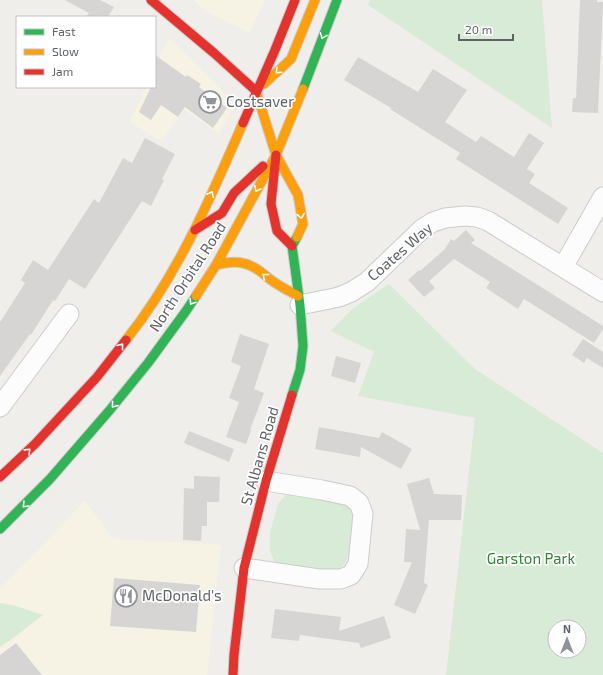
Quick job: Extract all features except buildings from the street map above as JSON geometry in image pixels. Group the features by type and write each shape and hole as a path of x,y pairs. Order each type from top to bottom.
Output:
{"main road":[{"path":"151,0 214,53 256,91 276,155 298,195 303,224 292,246 277,231 271,204 276,155"},
{"name":"North Orbital Road","path":"0,478 35,444 97,377 131,334 174,269 195,230 219,178 275,50 295,0"},
{"path":"256,91 291,59 315,0"},
{"name":"North Orbital Road","path":"0,529 50,479 114,405 148,363 186,311 216,265 276,155 337,0"},
{"path":"195,230 222,213 234,193 276,155"},
{"name":"St Albans Road","path":"233,675 244,568 266,481 300,370 302,346 299,300 292,246"},
{"path":"216,265 236,261 246,263 257,269 299,300"}],"street":[{"path":"563,267 603,197"},
{"name":"Coates Way","path":"299,300 340,297 351,292 367,282 422,229 434,222 451,217 465,216 477,217 488,221 603,292"},
{"path":"0,407 69,314"},
{"path":"244,568 319,579 341,579 351,575 358,564 363,514 359,503 350,496 266,481"}],"shaded area":[{"path":"193,0 265,0 249,33 206,11"},
{"path":"169,38 228,96 234,106 219,134 185,110 161,141 130,122 146,88 156,88 156,66"},
{"path":"85,501 113,539 221,545 207,675 0,675 0,589"}],"green space":[{"path":"370,0 542,0 552,128 368,5"},
{"name":"Garston Park","path":"389,284 475,369 603,453 603,675 446,675 475,418 358,396 374,352 331,331 352,309"},
{"path":"298,491 347,504 356,517 349,556 340,571 277,568 270,551 270,533 278,504 285,496"},
{"path":"0,603 13,605 43,615 0,647"}],"traffic: fast":[{"path":"303,89 337,0"},
{"path":"292,395 300,370 303,346 300,305 292,246 297,237"},
{"path":"0,529 50,479 109,411 148,363 196,296"}],"traffic: slow":[{"path":"264,84 291,59 315,0"},
{"path":"196,296 216,265 276,155 303,89"},
{"path":"256,91 276,155 298,195 303,224 297,237"},
{"path":"126,340 162,289 192,236 243,123"},
{"path":"216,265 228,262 240,262 256,268 271,280 298,296"}],"traffic: jam":[{"path":"151,0 214,53 256,91"},
{"path":"243,123 295,0"},
{"path":"276,155 271,204 277,231 292,246"},
{"path":"195,230 222,213 234,193 263,166"},
{"path":"0,477 35,444 97,377 126,340"},
{"path":"233,675 244,568 266,481 292,395"}],"place":[{"name":"Costsaver","path":"210,102"},
{"name":"McDonald's","path":"126,596"}]}
